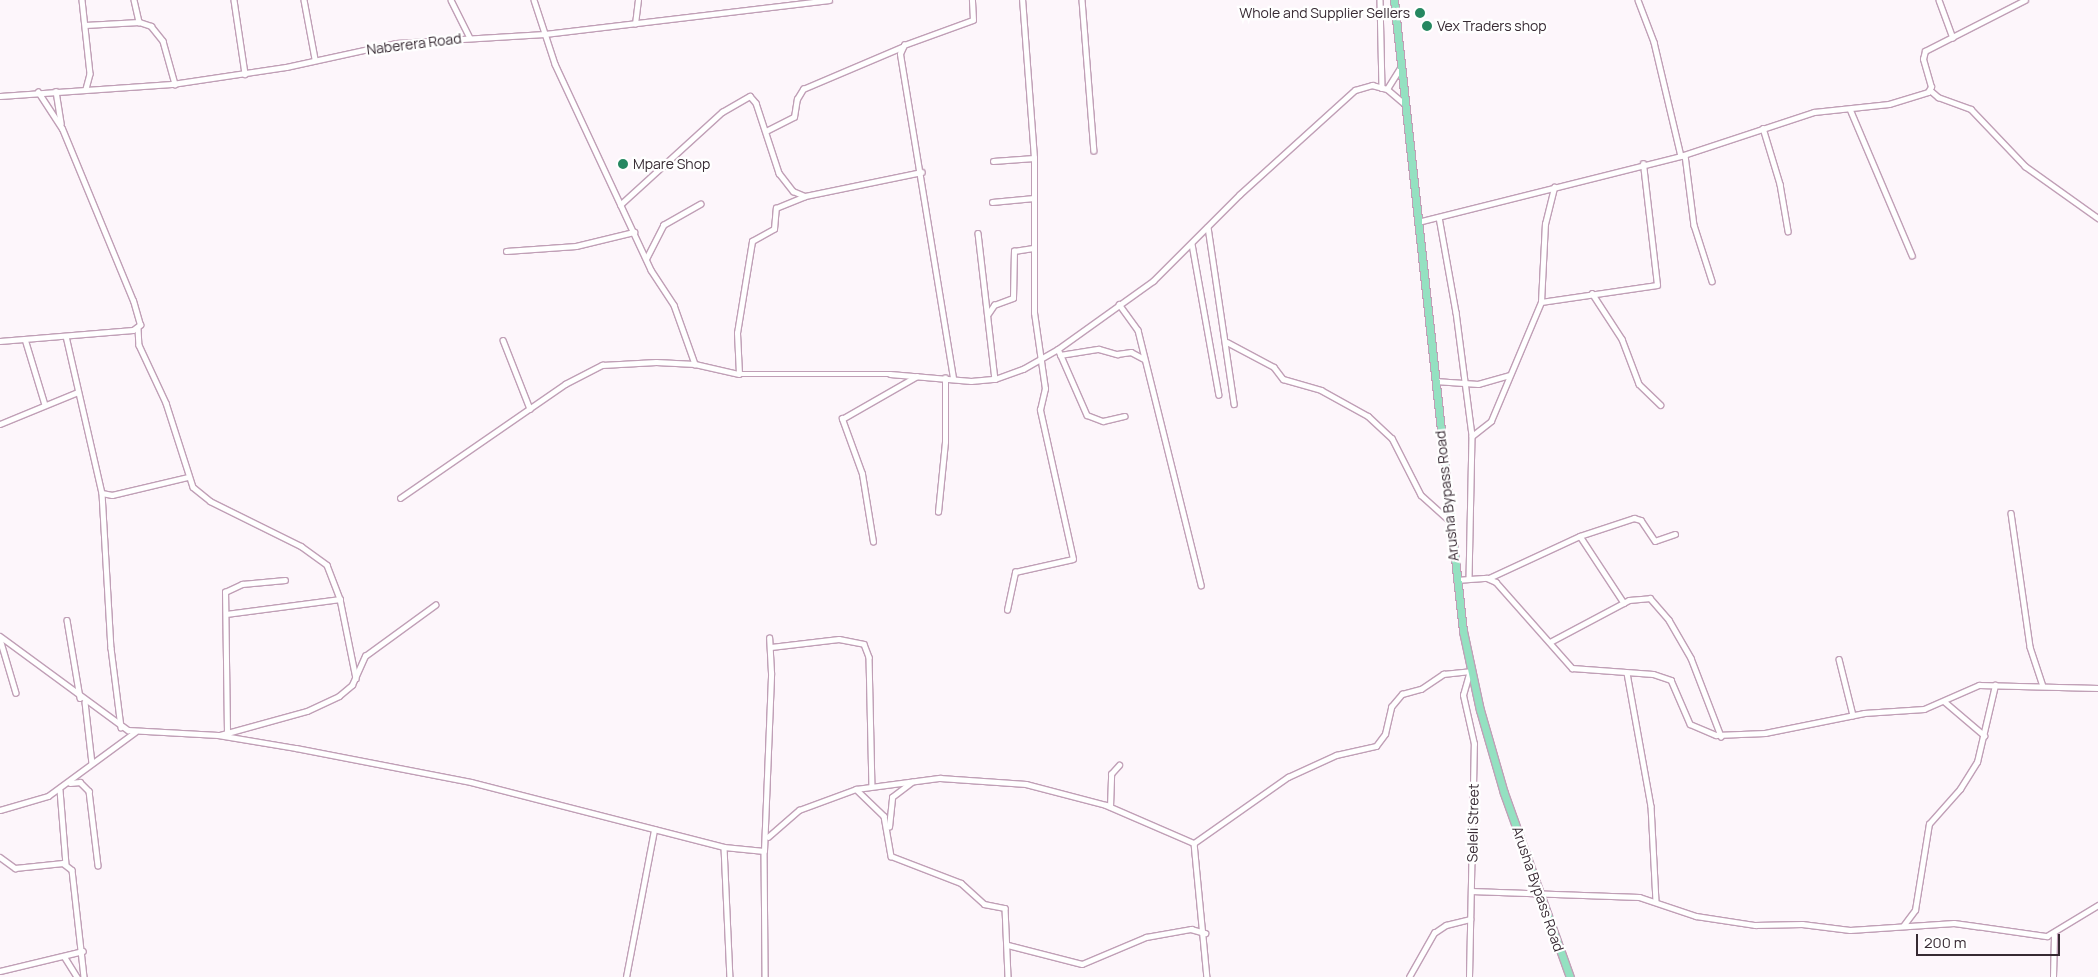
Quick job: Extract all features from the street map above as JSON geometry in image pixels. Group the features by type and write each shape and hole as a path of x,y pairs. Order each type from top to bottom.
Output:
{"main road":[{"name":"Arusha Bypass Road","path":"1394,0 1455,580 1470,671 1498,775 1570,977"}],"street":[{"path":"82,0 90,74 86,89"},
{"path":"134,0 139,22"},
{"path":"234,0 245,74"},
{"path":"304,0 315,59"},
{"path":"451,0 470,38"},
{"path":"534,0 545,34 620,205 646,259 674,305 695,364"},
{"path":"635,24 638,0"},
{"name":"Naberera Road","path":"0,96 175,84 245,74 396,43 545,34 635,24 781,3 829,0"},
{"path":"766,131 794,117 797,98 803,89 903,46 972,20 972,0"},
{"path":"1007,610 1015,572 1073,559 1040,410 1045,389 1034,322 1034,158 1022,0"},
{"path":"1082,0 1094,151"},
{"path":"1380,0 1385,89"},
{"path":"1638,0 1654,42 1683,155 1694,224 1712,281"},
{"path":"1939,0 1953,38"},
{"path":"2025,0 1924,52 1930,90 1941,99 1971,109 2025,166 2098,218"},
{"path":"85,25 139,22 151,26 159,34 175,84"},
{"path":"903,46 900,54 922,172 953,378"},
{"path":"1385,89 1402,67"},
{"path":"400,498 565,384 602,365 695,364 739,374 918,376 994,379 1040,360 1058,349 1153,281 1351,93 1367,86 1385,89 1405,104"},
{"path":"1418,222 1683,155 1818,111 1894,103 1930,90"},
{"path":"56,91 62,129"},
{"path":"38,92 62,129 134,300 139,345 166,403 188,478 210,501 323,560 340,599 356,678"},
{"path":"620,205 716,117 743,97 754,99 779,173 794,191 805,196"},
{"path":"1850,109 1912,255"},
{"path":"1763,128 1779,179 1788,231"},
{"path":"993,161 1034,158"},
{"path":"1541,302 1658,284 1643,164"},
{"path":"739,374 737,333 752,241 774,228 776,208 805,196 922,172"},
{"path":"1472,436 1491,421 1541,302 1545,224 1554,187"},
{"path":"992,202 1034,198"},
{"path":"646,259 663,225 700,204"},
{"path":"1439,217 1472,436 1468,578"},
{"path":"1208,227 1234,404"},
{"path":"506,251 576,246 634,232"},
{"path":"978,233 994,379"},
{"path":"1192,244 1219,395"},
{"path":"988,314 994,305 1014,298 1014,251 1034,248"},
{"path":"1592,293 1622,339 1639,384 1661,405"},
{"path":"1119,304 1135,323 1201,585"},
{"path":"0,341 138,328"},
{"path":"66,336 102,492 110,648 121,727"},
{"path":"25,340 45,405"},
{"path":"503,340 530,409"},
{"path":"1226,342 1274,367 1283,379 1321,390 1368,416 1392,438 1415,486 1449,520"},
{"path":"1060,355 1099,348 1116,354 1131,352 1144,358"},
{"path":"1058,349 1090,418 1103,421 1124,416"},
{"path":"1435,381 1478,384 1509,375"},
{"path":"873,542 862,474 842,419 918,376"},
{"path":"938,512 945,442 945,378"},
{"path":"0,424 78,392"},
{"path":"102,492 112,495 188,478"},
{"path":"2011,512 2030,647 2043,686"},
{"path":"1455,580 1489,578 1580,536 1636,518 1655,541 1675,534"},
{"path":"1580,536 1624,603"},
{"path":"1489,578 1510,596 1572,668 1627,673 1671,680 1690,724 1702,732 1721,736 1765,733 1853,715 1915,710 1946,702 1972,687 1994,684 2098,688"},
{"path":"227,732 225,594 230,588 285,580"},
{"path":"1550,642 1624,603 1647,597 1669,620 1699,676 1721,736"},
{"path":"226,614 340,599"},
{"path":"218,735 314,709 339,696 356,678 365,656 435,605"},
{"path":"67,620 80,698"},
{"path":"0,637 85,702 121,727 135,732 218,735 471,782 724,847 764,851"},
{"path":"0,637 16,694"},
{"path":"765,977 764,851 768,836 771,646 769,638"},
{"path":"771,646 839,640 864,644 869,657 872,786"},
{"path":"1839,659 1853,715"},
{"path":"1194,843 1288,777 1336,755 1376,746 1385,734 1391,707 1402,694 1420,689 1443,674 1470,671"},
{"name":"Seleli Street","path":"1468,977 1474,744 1463,695 1470,671"},
{"path":"1627,673 1651,806 1656,901"},
{"path":"1903,926 1915,910 1930,822 1969,775 1986,736 1994,684"},
{"path":"85,702 92,763"},
{"path":"1946,702 1986,736"},
{"path":"0,810 24,806 60,790 92,763 135,732"},
{"path":"1110,807 1111,774 1119,765"},
{"path":"768,836 799,810 856,789 966,778 1026,784 1110,807 1194,843"},
{"path":"69,783 80,782 89,791 98,865"},
{"path":"912,782 891,801 889,852 894,858 961,883 984,904 1005,908 1008,977"},
{"path":"856,789 884,816 889,833"},
{"path":"60,790 66,864 75,877 84,977"},
{"path":"626,977 654,830"},
{"path":"1194,843 1205,933 1207,977"},
{"path":"724,847 730,977"},
{"path":"0,857 15,868 66,864"},
{"path":"1471,891 1639,897 1656,901 1696,916 1755,925 1802,924 1850,930 1954,923 2054,935 2098,905"},
{"path":"1409,977 1439,929 1470,920"},
{"path":"1008,945 1082,964 1146,938 1191,930 1205,933"},
{"path":"2053,977 2054,935"},
{"path":"0,971 83,951"},
{"path":"64,956 77,977"}],"place":[{"name":"Whole and Supplier Sellers","path":"1420,13"},
{"name":"Vex Traders shop","path":"1427,26"},
{"name":"Mpare Shop","path":"623,164"}]}
